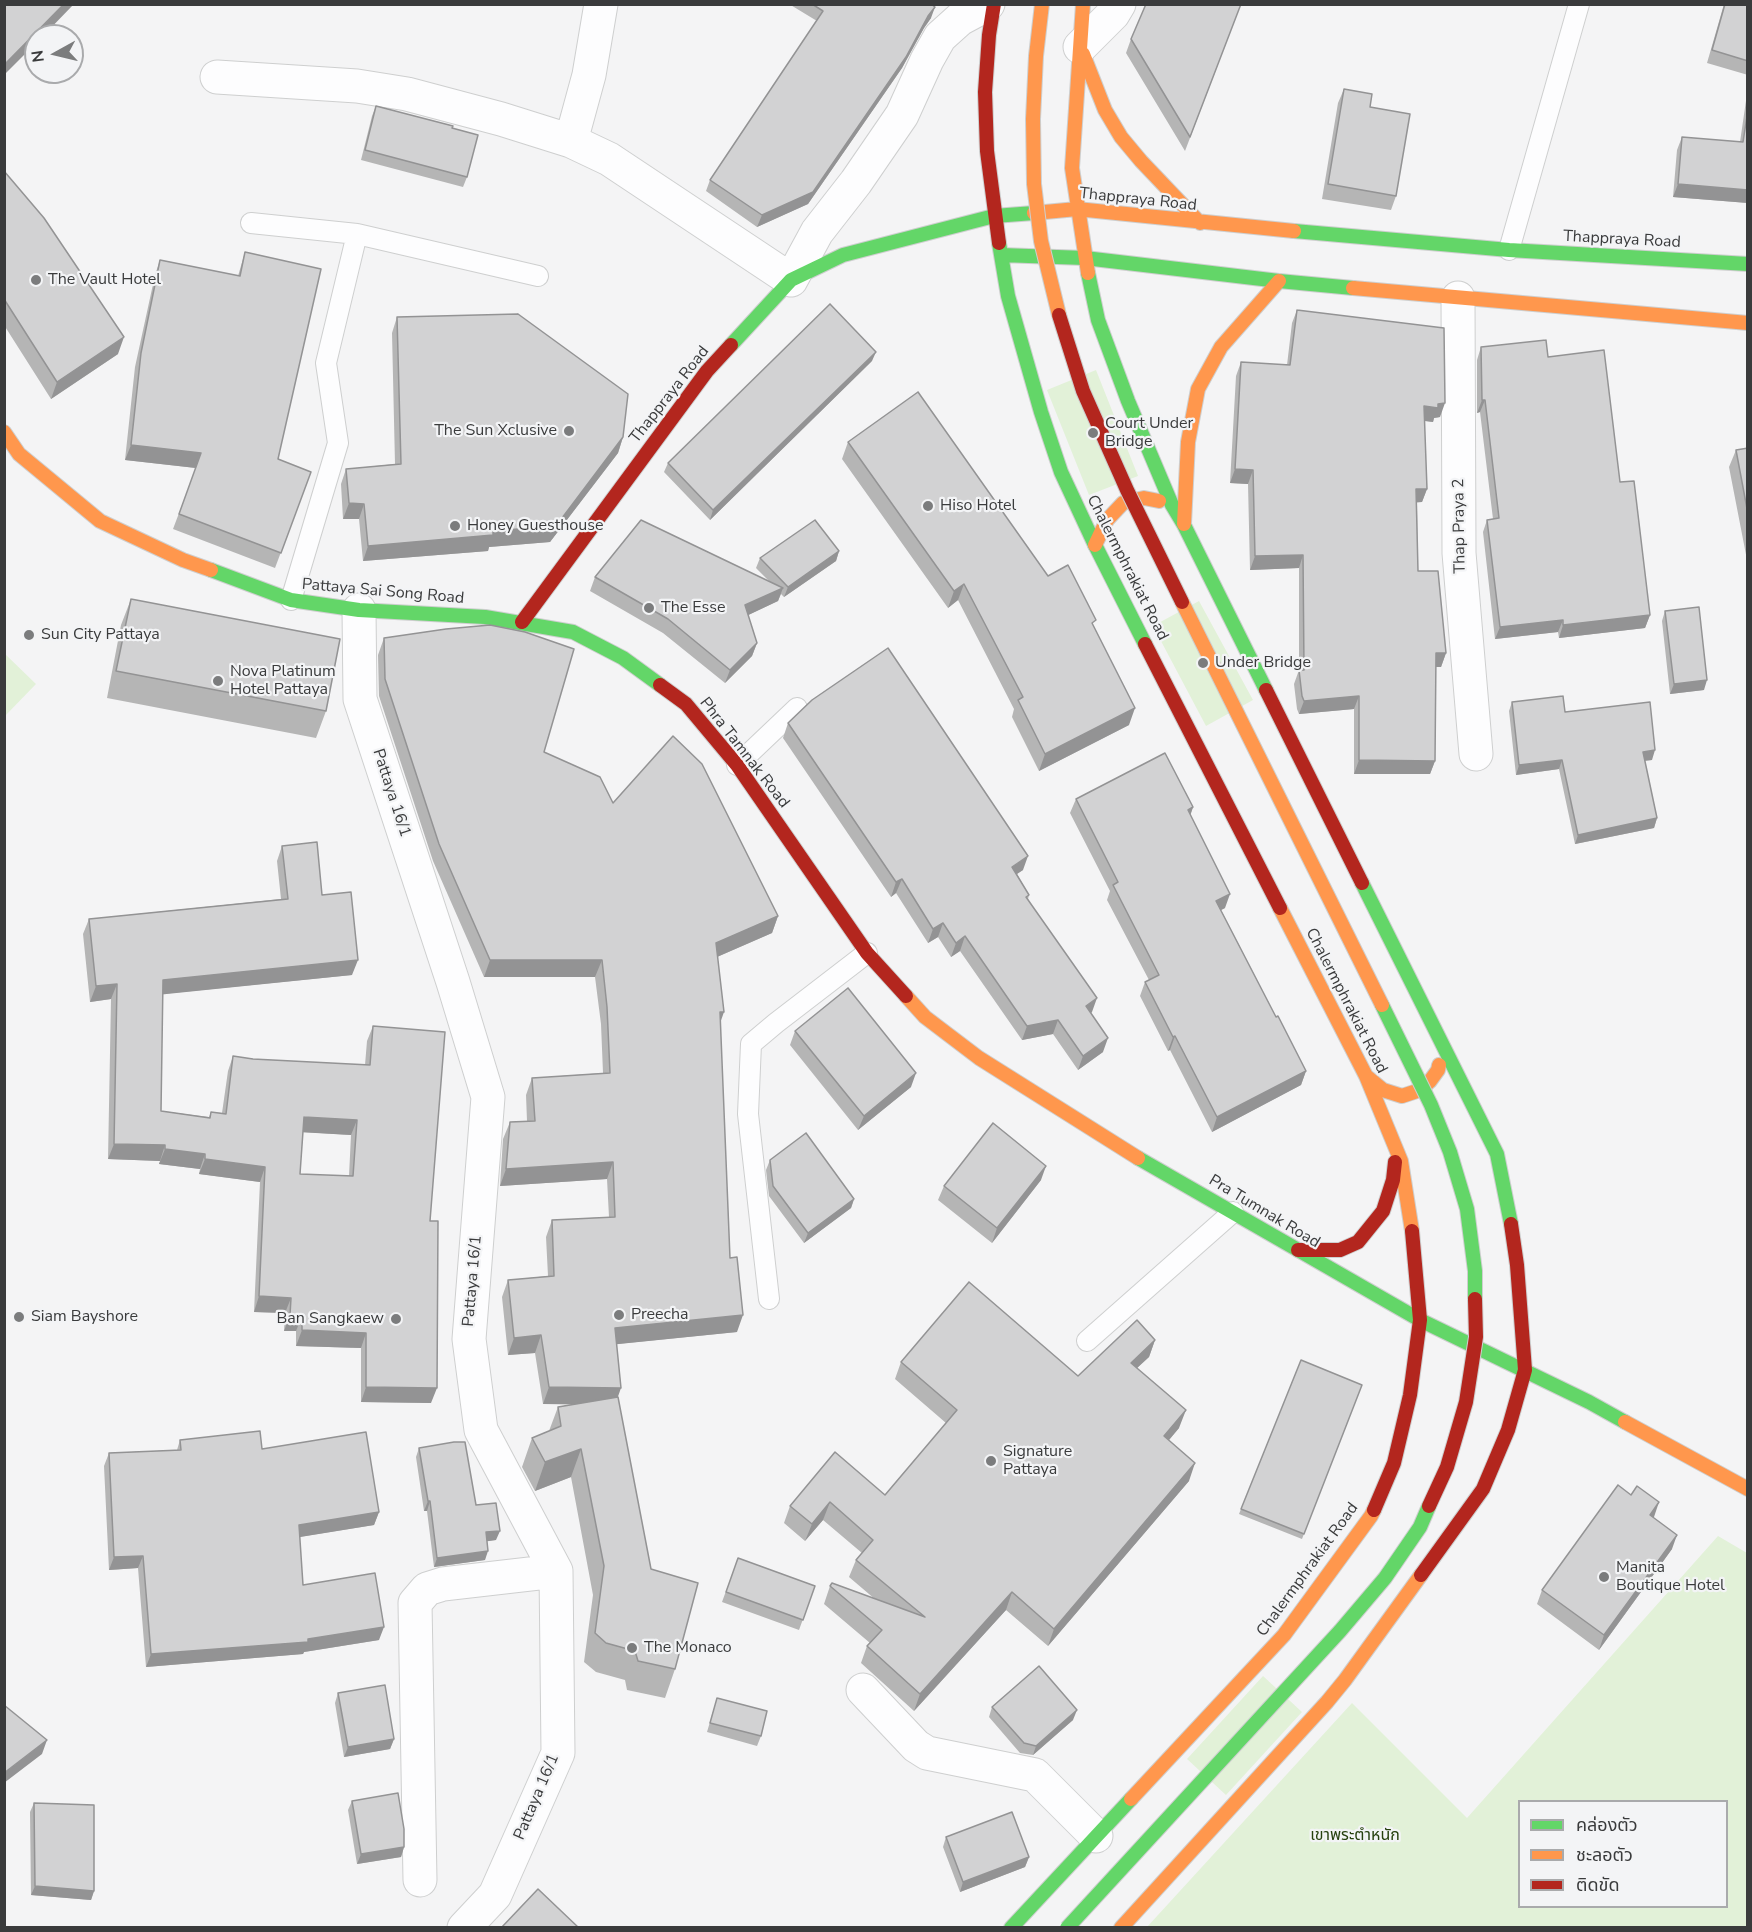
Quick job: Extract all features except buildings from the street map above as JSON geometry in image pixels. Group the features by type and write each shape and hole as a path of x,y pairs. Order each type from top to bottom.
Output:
{"main road":[{"name":"Chalermphrakiat Road","path":"994,4 989,34 985,92 987,151 994,216 1008,296 1041,412 1061,472 1095,545 1366,1076 1401,1161 1415,1247 1420,1320 1410,1395 1394,1463 1371,1516 1284,1635 1011,1928"},
{"path":"1042,4 1033,119 1034,184 1041,241 1053,294 1083,391 1127,490 1431,1105 1450,1152 1467,1209 1475,1271 1476,1315 1476,1336 1466,1402 1447,1467 1420,1527 1385,1578 1340,1631 1067,1928"},
{"path":"1083,4 1072,168 1085,258 1098,320 1128,401 1172,505 1497,1154 1509,1206 1517,1265 1525,1370 1508,1430 1483,1489 1341,1669 1328,1702 1121,1928"},
{"path":"1080,47 1106,110 1121,137 1200,223"},
{"name":"Thappraya Road","path":"522,622 707,371 791,280 843,255 994,216 1077,209 1408,247 1509,250 1748,264"},
{"path":"1001,255 1085,258 1279,281 1406,288 1458,298 1748,323"},
{"path":"1184,525 1188,442 1198,389 1221,347 1279,281"},
{"name":"Pattaya Sai Song Road","path":"4,432 19,454 100,521 183,560 291,600 359,610 485,617 522,622"},
{"path":"1095,545 1107,519 1123,503 1144,498 1172,505"},
{"name":"Phra Tamnak Road","path":"522,622 573,632 593,641 622,658 686,704 737,765 867,953"},
{"name":"Pra Tumnak Road","path":"867,953 925,1017 979,1058 1123,1150 1420,1320 1589,1402 1748,1489"},
{"path":"1366,1076 1383,1090 1402,1096 1420,1090 1438,1070 1444,1046"},
{"path":"1296,1250 1340,1250 1358,1242 1383,1211 1393,1180 1396,1148"},
{"path":"1284,1635 1309,1637 1322,1641 1331,1648 1341,1669"}],"street":[{"path":"571,141 589,75 601,4"},
{"path":"217,77 357,86 407,94 501,118 571,141 609,159 791,280 817,232 856,182 902,115 940,37 960,19 988,4"},
{"path":"1080,47 1113,14 1119,4"},
{"name":"Thap Praya 2","path":"1458,298 1459,553 1476,754"},
{"name":"Pattaya 16/1","path":"359,610 360,699 450,972 488,1097 469,1339 481,1430 556,1570 558,1753 495,1895 464,1928"},
{"path":"420,1880 415,1603 427,1589 443,1584 556,1570"},
{"path":"863,1690 916,1746 927,1753 1035,1775 1096,1836"}],"lane":[{"path":"1509,250 1579,4"},
{"path":"251,223 357,234 538,276"},
{"path":"291,600 338,444 326,363 357,234"},
{"path":"737,765 797,708"},
{"path":"769,1299 748,1114 752,1044 867,953"},
{"path":"1088,1341 1233,1212"}],"green space":[{"name":"Court Under Bridge","path":"1096,370 1138,476 1089,495 1047,390"},
{"name":"Under Bridge","path":"1199,601 1253,700 1206,726 1153,626"},
{"path":"4,653 36,684 5,716 4,716"},
{"name":"เขาพระตำหนัก","path":"1718,1536 1747,1553 1747,1927 1147,1927 1352,1703 1467,1818"},
{"path":"1263,1676 1302,1712 1226,1795 1187,1759"}],"traffic: fast":[{"path":"731,345 791,280 843,255 994,216 1034,213"},
{"path":"1294,231 1509,250 1748,264"},
{"path":"999,243 1008,296 1041,412 1061,472 1145,644"},
{"path":"1001,255 1085,258 1353,288"},
{"path":"1088,273 1098,320 1128,401 1172,505 1266,690"},
{"path":"211,570 291,600 359,610 485,617 573,632 623,658 660,685"},
{"path":"1362,883 1497,1154 1511,1224"},
{"path":"1382,1005 1431,1105 1450,1152 1467,1209 1475,1271 1475,1299"},
{"path":"1138,1158 1420,1320 1589,1402 1625,1422"},
{"path":"1067,1928 1340,1631 1385,1578 1420,1527 1429,1506"},
{"path":"1011,1928 1131,1799"}],"traffic: slow":[{"path":"1042,4 1036,56 1033,119 1034,184 1041,241 1059,315"},
{"path":"1083,4 1072,168 1088,273"},
{"path":"1083,54 1105,110 1121,137 1200,223"},
{"path":"1034,213 1077,209 1294,231"},
{"path":"1184,524 1188,442 1198,389 1221,347 1279,281"},
{"path":"1353,288 1748,323"},
{"path":"4,432 19,454 100,521 183,560 211,570"},
{"path":"1095,545 1107,520 1123,503 1144,498 1159,501"},
{"path":"1182,602 1382,1005"},
{"path":"1280,908 1366,1076 1401,1161 1412,1231"},
{"path":"906,996 925,1017 979,1058 1138,1158"},
{"path":"1366,1076 1383,1090 1402,1096 1420,1090 1430,1081 1439,1065"},
{"path":"1625,1422 1748,1489"},
{"path":"1131,1799 1284,1635 1374,1510"},
{"path":"1121,1928 1327,1702 1421,1575"}],"traffic: jam":[{"path":"994,4 989,35 985,92 987,151 999,243"},
{"path":"1059,315 1083,391 1127,490 1182,602"},
{"path":"522,622 707,371 731,345"},
{"path":"1145,644 1280,908"},
{"path":"660,685 686,704 737,765 867,953 906,996"},
{"path":"1266,690 1362,883"},
{"path":"1298,1250 1340,1250 1358,1242 1383,1211 1393,1180 1395,1162"},
{"path":"1421,1575 1483,1489 1508,1430 1525,1370 1517,1265 1511,1224"},
{"path":"1374,1510 1394,1463 1410,1395 1420,1320 1412,1231"},
{"path":"1429,1506 1447,1467 1466,1402 1476,1337 1475,1299"}],"place":[{"name":"The Vault Hotel","path":"36,280"},
{"name":"The Sun Xclusive","path":"569,431"},
{"name":"Court Under Bridge","path":"1093,433"},
{"name":"Hiso Hotel","path":"928,506"},
{"name":"Honey Guesthouse","path":"455,526"},
{"name":"The Esse","path":"649,608"},
{"name":"Sun City Pattaya","path":"29,635"},
{"name":"Under Bridge","path":"1203,663"},
{"name":"Nova Platinum Hotel Pattaya","path":"218,681"},
{"name":"Preecha","path":"619,1315"},
{"name":"Siam Bayshore","path":"19,1317"},
{"name":"Ban Sangkaew","path":"396,1319"},
{"name":"Signature Pattaya","path":"991,1461"},
{"name":"Manita Boutique Hotel","path":"1604,1577"},
{"name":"The Monaco","path":"632,1648"}]}
